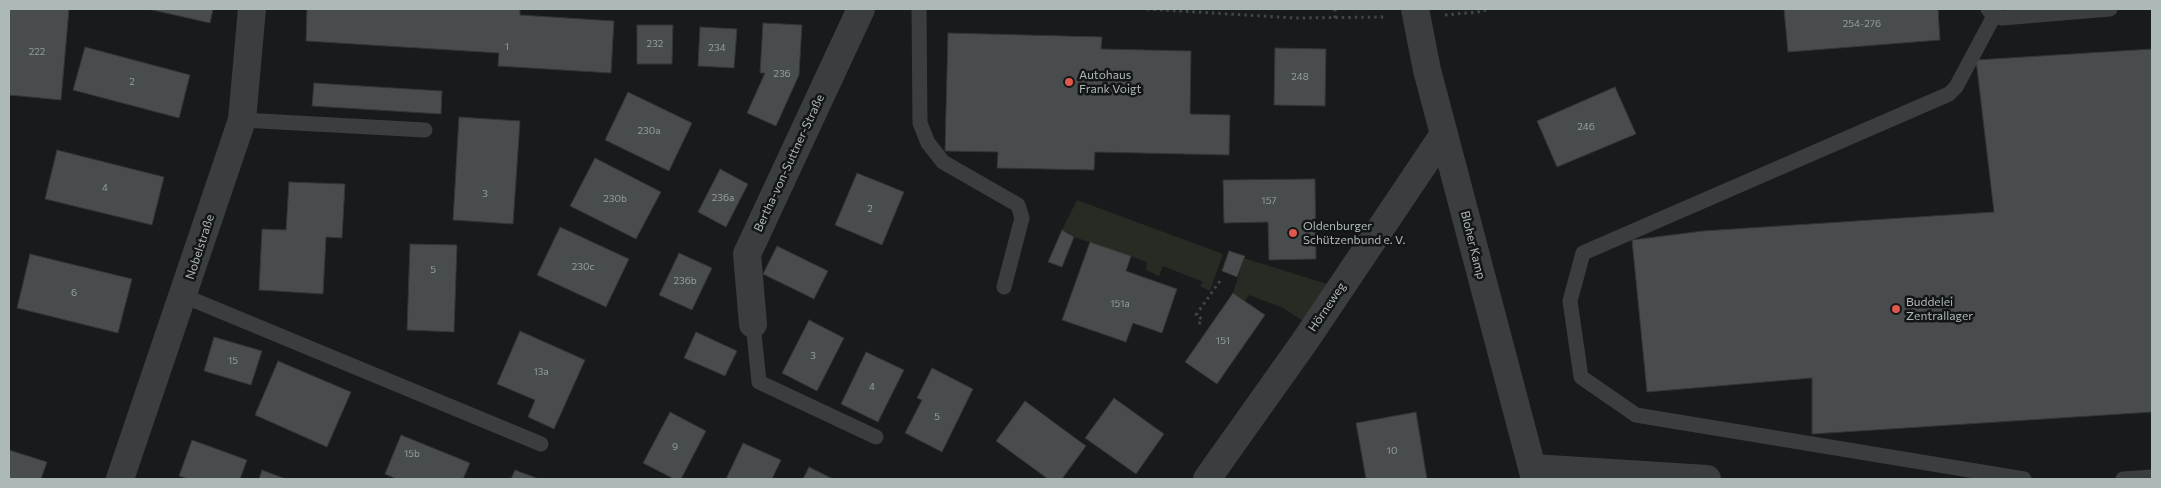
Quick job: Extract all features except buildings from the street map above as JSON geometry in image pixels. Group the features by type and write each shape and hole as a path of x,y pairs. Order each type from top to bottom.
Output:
{"street":[{"name":"Nobelstraße","path":"120,479 184,296 242,120 252,9"},
{"name":"Bertha-von-Suttner-Straße","path":"753,324 747,254 861,9"},
{"name":"Bloher Kamp","path":"1416,13 1427,70 1534,473"},
{"name":"Hörneweg","path":"1208,479 1305,341 1444,134"},
{"path":"1534,473 1708,479"}],"lane":[{"path":"919,9 920,123 928,144 943,162 1018,205 1022,218 1004,287"},
{"path":"2024,479 1636,415 1581,377 1570,301 1583,253 1949,94 1956,87 1991,12 2002,18 2110,9"},
{"path":"242,120 425,130"},
{"path":"184,296 541,444"},
{"path":"753,324 759,382 876,438"},
{"path":"2123,479 2152,477"}],"path":[{"path":"1147,9 1295,18 1478,12 1489,9"},
{"path":"1335,9 1335,18"},
{"path":"1199,324 1202,319 1196,315 1222,278"}],"shaded area":[{"path":"1077,200 1223,254 1210,291 1200,286 1203,282 1163,266 1159,276 1146,270 1147,262 1074,237 1062,230"},
{"path":"1244,259 1330,285 1306,323 1283,308 1249,295 1245,301 1233,293"}],"place":[{"name":"Autohaus Frank Voigt","path":"1069,82"},
{"name":"Oldenburger Schützenbund e. V.","path":"1293,233"},
{"name":"Buddelei Zentrallager","path":"1896,309"}]}
